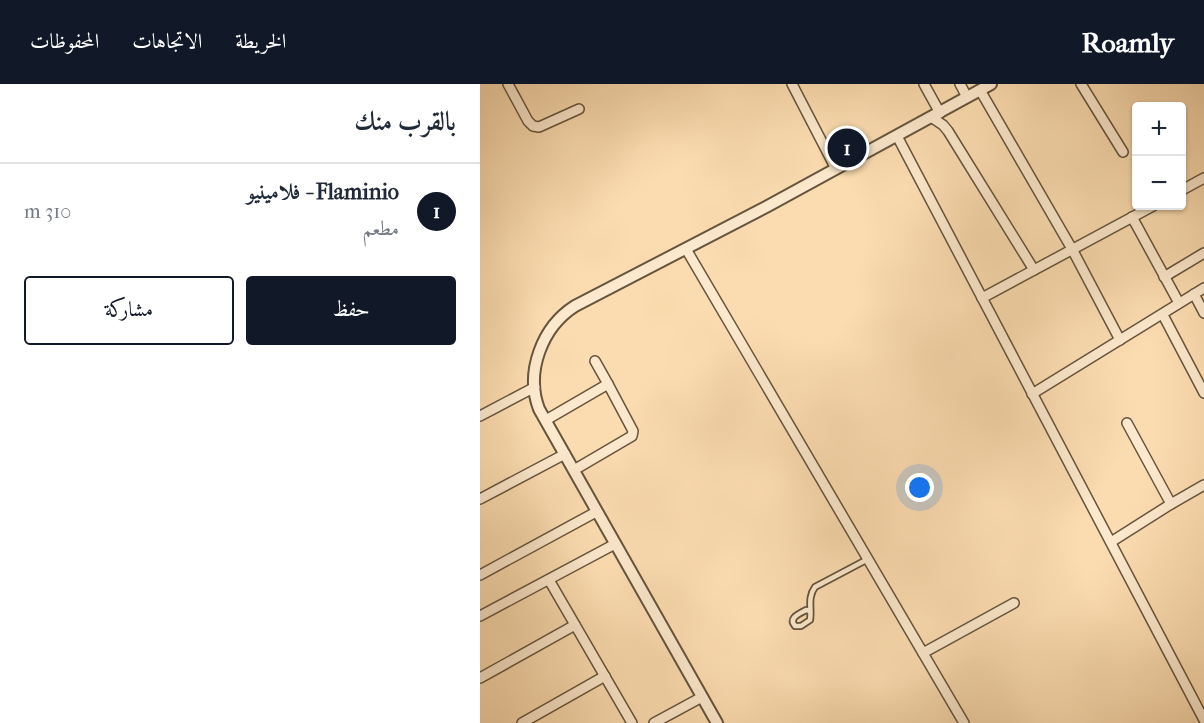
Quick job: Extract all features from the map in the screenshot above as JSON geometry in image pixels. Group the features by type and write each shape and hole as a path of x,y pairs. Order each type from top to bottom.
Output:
{"street":[{"path":"508,84 533,126 539,127 579,109"},
{"path":"792,84 836,169"},
{"path":"924,84 936,115 1034,270"},
{"path":"960,84 967,97"},
{"path":"717,723 538,405 535,387 537,360 542,343 548,331 563,314 586,300 836,169 991,84"},
{"path":"1081,84 1123,152"},
{"path":"980,90 1072,249 1120,340"},
{"path":"897,136 1204,720"},
{"path":"1186,188 1204,178"},
{"path":"982,298 1145,210"},
{"path":"1132,217 1179,303"},
{"path":"686,249 964,723"},
{"path":"1164,277 1204,253"},
{"path":"1032,394 1204,288"},
{"path":"1194,294 1204,313"},
{"path":"1163,315 1201,381 1204,393"},
{"path":"574,470 632,436 633,431 595,361"},
{"path":"546,420 608,384"},
{"path":"480,416 535,387"},
{"path":"1128,423 1171,504"},
{"path":"480,499 565,454"},
{"path":"1111,542 1204,485"},
{"path":"480,574 597,512"},
{"path":"480,616 615,544"},
{"path":"549,580 633,723"},
{"path":"923,653 1014,603"},
{"path":"480,678 575,625"},
{"path":"522,723 605,676"},
{"path":"654,723 702,697"}],"lane":[{"path":"810,611 812,590 815,587 868,559"}],"place":[{"name":"Flaminio - فلامينيو","path":"847,148"}]}
